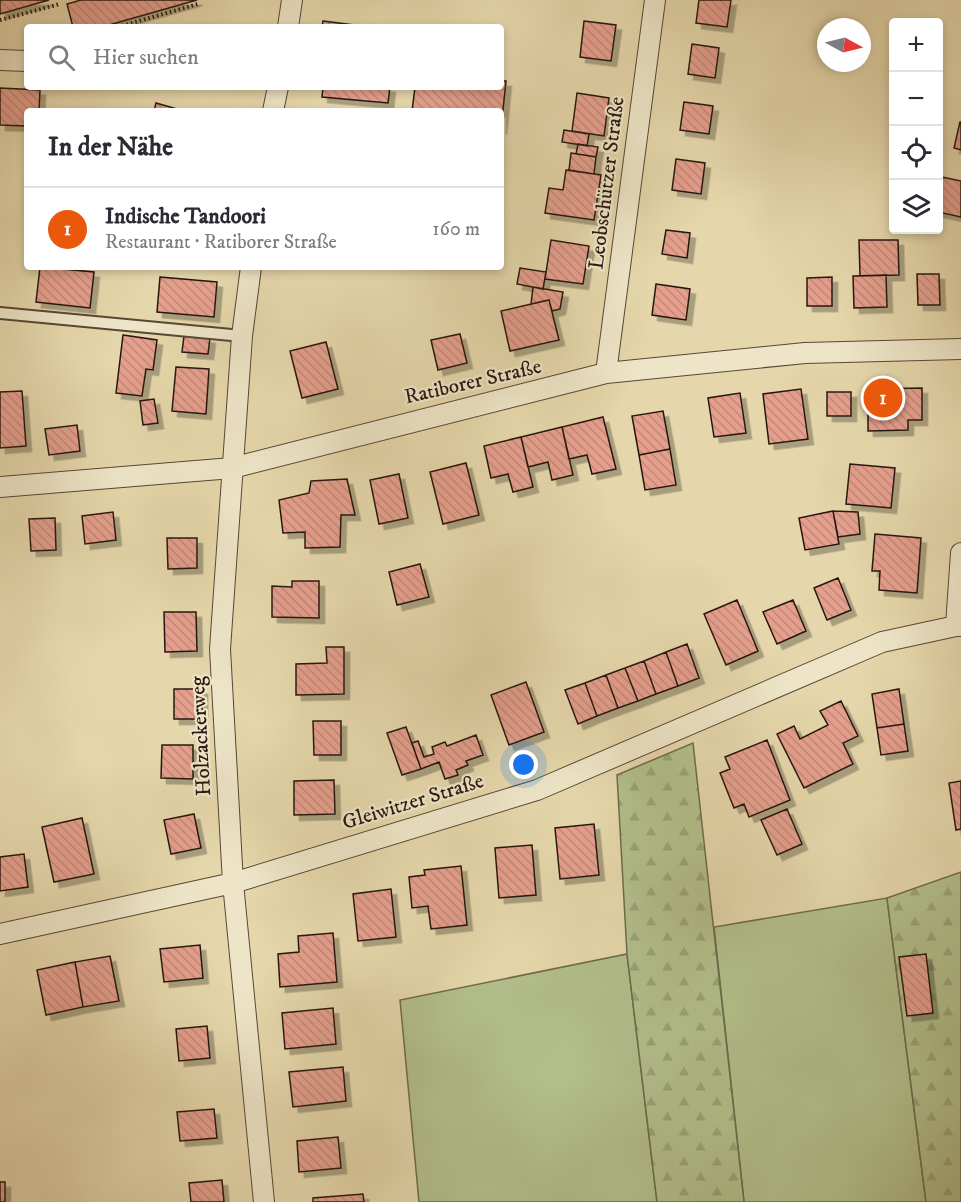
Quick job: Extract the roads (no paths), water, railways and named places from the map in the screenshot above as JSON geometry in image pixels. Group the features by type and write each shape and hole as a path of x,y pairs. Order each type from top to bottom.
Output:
{"street":[{"path":"288,24 292,0"},
{"name":"Leobschützer Straße","path":"606,373 655,0"},
{"path":"0,60 24,61"},
{"path":"274,108 277,90"},
{"name":"Holzackerweg","path":"251,270 242,336 220,649 233,883 264,1202"},
{"name":"Ratiborer Straße","path":"0,487 232,468 606,373 805,353 961,349"},
{"path":"958,626 961,553"},
{"name":"Gleiwitzer Straße","path":"0,934 233,883 537,790 882,642 958,626"}],"lane":[{"path":"0,313 242,336"}],"place":[{"name":"Indische Tandoori","path":"883,398"}]}
